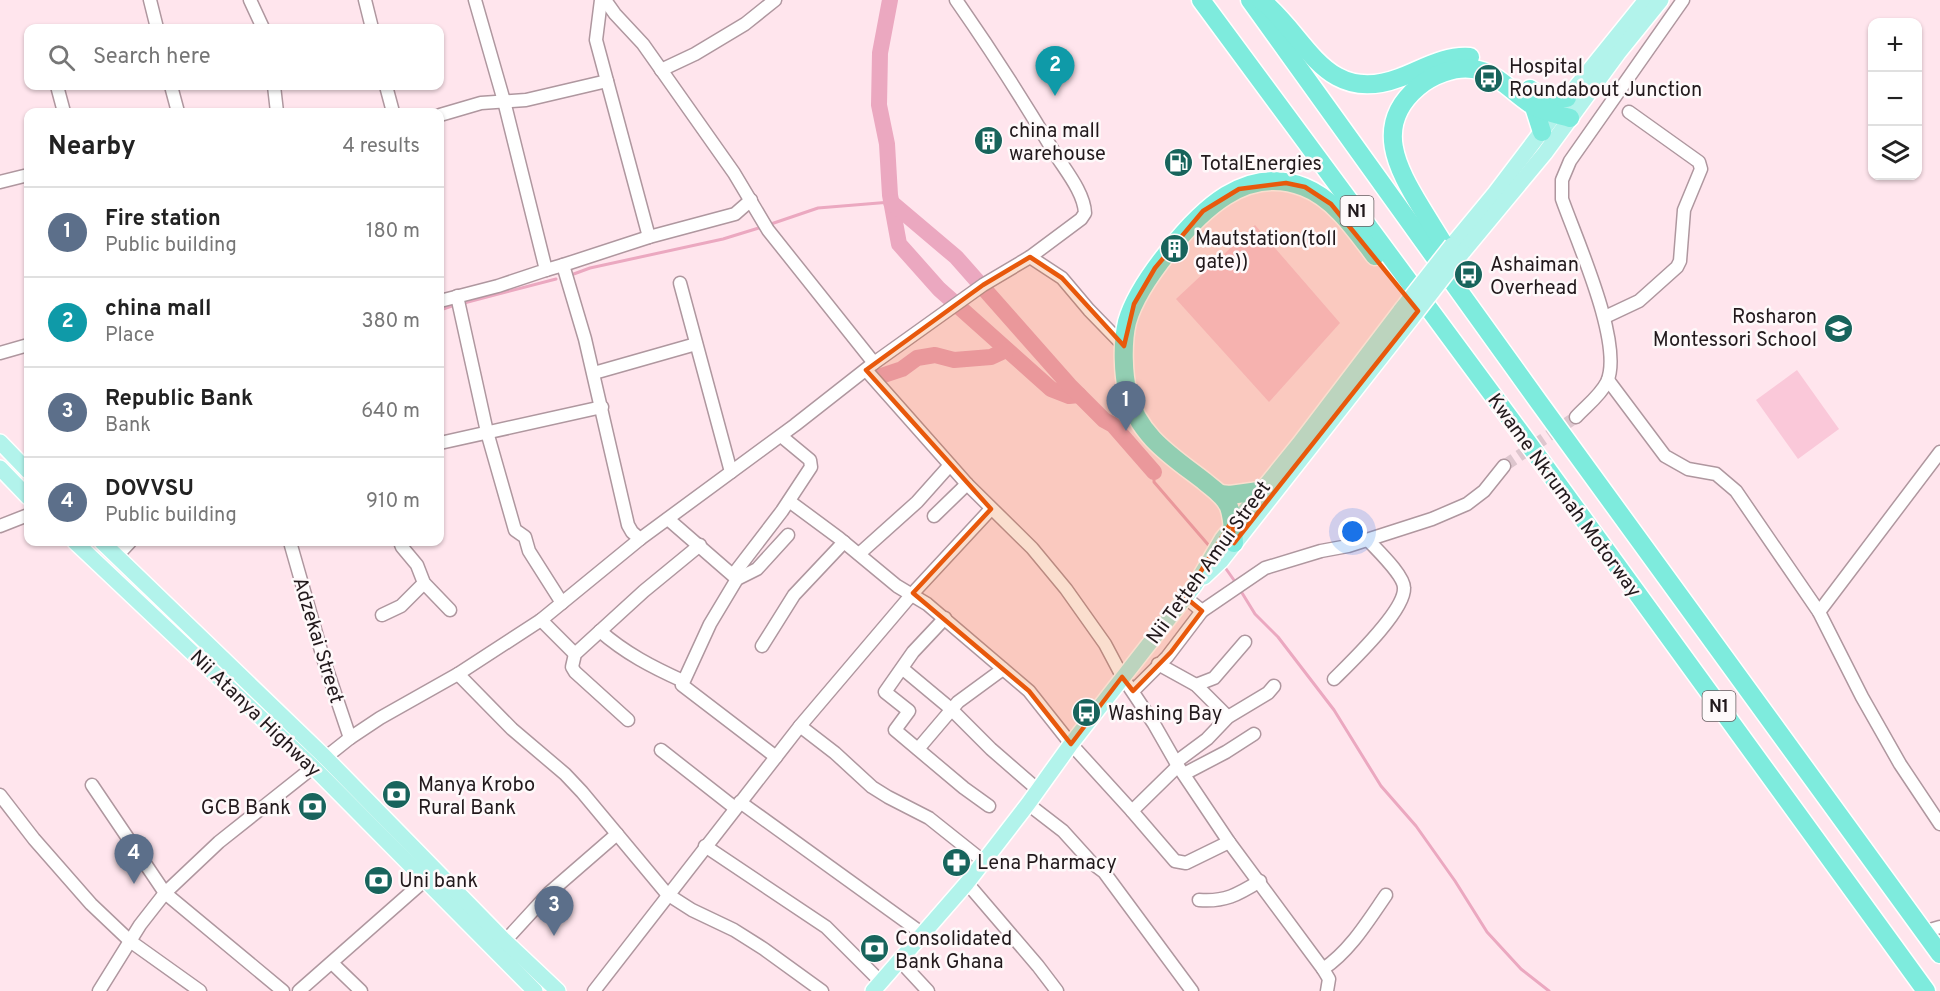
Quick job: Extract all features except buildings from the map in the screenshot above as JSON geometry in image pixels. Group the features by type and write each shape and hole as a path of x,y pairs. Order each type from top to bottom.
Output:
{"highway":[{"name":"Kwame Nkrumah Motorway","path":"1202,0 1926,991"},
{"name":"Kwame Nkrumah Motorway","path":"1250,0 1538,401 1931,929 1940,954"},
{"path":"1261,0 1278,16 1316,62 1349,81 1367,84 1388,81 1440,60 1468,57 1499,67 1544,98 1568,98"},
{"path":"1538,401 1520,366 1402,174 1392,142 1393,126 1397,113 1406,99 1426,81 1456,70 1474,69 1491,75 1534,106 1563,116"},
{"path":"1534,106 1542,132"},
{"path":"1233,534 1228,507 1220,494 1162,450 1150,438 1140,422 1128,394 1124,346 1127,322 1134,304 1155,268 1203,211 1239,189 1266,182 1296,185 1320,196 1342,216 1479,390 1512,422"},
{"path":"1220,494 1259,492"}],"main road":[{"path":"1457,249 1545,153 1563,116 1568,98 1646,0"},
{"path":"1563,116 1661,0"},
{"name":"Nii Tetteh Amui Street","path":"877,986 967,883 1122,676 1195,585 1213,552 1233,534 1259,492 1406,314 1457,249 1542,132 1563,116"},
{"path":"1233,534 1406,314"},
{"path":"0,442 24,467"},
{"path":"0,468 24,493"},
{"name":"Nii Atanya Highway","path":"79,546 314,768 530,989"},
{"path":"106,546 326,758 505,941 558,991"}],"street":[{"path":"150,0 156,24"},
{"path":"250,0 261,24"},
{"path":"364,0 371,24"},
{"path":"475,0 504,101 546,270"},
{"path":"603,0 644,44 751,200 766,226 870,366 950,465 1032,548 1066,589 1105,644 1122,676 1229,842 1323,969 1329,979 1328,991"},
{"path":"603,0 596,40 649,237"},
{"path":"661,70 695,54 745,24 775,0"},
{"path":"99,991 130,941 165,893 219,842 350,738 380,718 458,674 541,620 640,539 781,436 870,366 983,285 1030,257 1081,219 1085,208 1072,182 1001,64 956,0"},
{"path":"1576,417 1601,392 1608,380 1611,350 1605,317 1562,199 1562,180 1570,161 1683,0"},
{"path":"444,114 481,103 526,99 607,81"},
{"path":"58,90 63,108"},
{"path":"172,90 177,108"},
{"path":"274,90 277,108"},
{"path":"387,90 392,108"},
{"path":"1605,317 1639,301 1677,267 1680,261 1684,210 1701,169 1699,162 1629,112"},
{"path":"0,183 24,176"},
{"path":"444,300 498,286 649,237 735,213 751,200"},
{"path":"1030,257 1062,278 1124,346"},
{"path":"563,265 594,373 628,525 640,539"},
{"path":"680,284 731,472"},
{"path":"456,296 488,432 515,530 525,537 529,551 562,603"},
{"path":"594,373 696,344"},
{"path":"0,353 24,346"},
{"path":"1608,380 1665,456 1688,469 1716,474 1736,491 1819,612 1862,697 1900,764 1940,824"},
{"path":"444,442 602,407"},
{"path":"776,757 684,688 683,681 735,577 811,467 810,460 781,436"},
{"path":"1819,612 1940,452"},
{"path":"859,554 917,502 950,465"},
{"path":"1133,691 1171,652 1202,611 1259,570 1321,551 1348,546 1432,519 1467,504 1484,491 1504,466"},
{"path":"934,516 967,484"},
{"path":"789,501 897,586 913,593 945,618 1039,702 1071,744 1175,861 1186,863 1229,842"},
{"path":"594,991 667,894 800,726 913,593 991,509"},
{"path":"0,526 24,517"},
{"path":"668,519 735,577"},
{"path":"735,577 758,569 788,535"},
{"path":"1334,679 1369,644 1399,606 1403,597 1404,587 1401,579 1368,540"},
{"path":"762,646 794,595 844,542"},
{"path":"628,720 575,672 572,667 575,654 699,545"},
{"path":"117,556 126,546"},
{"name":"Adzekai Street","path":"291,546 324,661 350,738"},
{"path":"402,546 417,565 424,583 450,610"},
{"path":"382,615 401,606 424,583"},
{"path":"1185,597 1202,611"},
{"path":"945,618 913,652 885,692 909,711 895,730 989,806"},
{"path":"541,620 575,654"},
{"path":"600,631 617,647 683,681"},
{"path":"1196,685 1214,678 1245,642"},
{"path":"1158,664 1196,685 1228,717"},
{"path":"903,669 951,709 1037,789"},
{"path":"918,749 951,709 1003,669"},
{"path":"458,674 512,729 565,774 667,894 692,910 734,930 822,991"},
{"path":"1132,811 1180,767 1228,717 1268,693 1274,686"},
{"path":"800,726 829,748 872,787 888,798 907,805 928,818 983,861"},
{"path":"1180,767 1227,752 1254,734"},
{"path":"661,750 923,934"},
{"path":"92,785 165,893 283,991"},
{"path":"0,795 57,867 130,941 200,991"},
{"path":"1028,804 1063,831 1092,864 1104,872 1192,991"},
{"path":"505,941 549,893 617,834"},
{"path":"705,846 826,927 877,986"},
{"path":"299,991 425,880"},
{"path":"1198,900 1221,900 1236,896 1260,881"},
{"path":"967,883 1057,991"},
{"path":"1323,969 1334,962 1344,951 1386,895"},
{"path":"900,961 928,991"},
{"path":"332,963 361,991"}],"highlighted area":[{"path":"1286,183 1305,187 1331,204 1418,311 1234,543 1232,521 1185,597 1202,611 1171,652 1133,691 1122,677 1071,744 1029,691 913,593 991,509 866,370 983,285 1030,257 1062,278 1124,346 1134,304 1155,268 1203,211 1239,189"}],"shaded area":[{"path":"1255,225 1340,323 1269,402 1176,299"},
{"path":"1797,370 1839,429 1798,459 1756,400"}],"waterway":[{"path":"890,0 880,53 879,105 887,144 890,195 899,244 939,289 1051,389 1069,396 1079,395"},
{"path":"768,225 818,208 891,202"},
{"path":"891,202 956,257 1071,387 1104,420 1113,425 1154,472"},
{"path":"571,275 590,268 723,239 762,227"},
{"path":"464,303 556,279"},
{"path":"444,309 455,305"},
{"path":"881,376 902,369 917,358 935,355 954,360 991,357 1006,350"},
{"path":"1154,472 1154,482 1211,548"},
{"path":"1224,566 1236,583"},
{"path":"1239,588 1255,614 1278,637 1334,710 1381,786 1416,826 1487,932 1521,969 1549,991"}],"tunnel":[{"path":"1504,466 1576,417"}],"place":[{"name":"Hospital Roundabout Junction","path":"1488,78"},
{"name":"china mall","path":"1055,96"},
{"name":"china mall warehouse","path":"988,141"},
{"name":"TotalEnergies","path":"1179,163"},
{"name":"Mautstation(toll gate))","path":"1174,249"},
{"name":"Ashaiman Overhead","path":"1469,275"},
{"name":"Rosharon Montessori School","path":"1838,328"},
{"name":"Fire station","path":"1126,431"},
{"name":"Washing Bay","path":"1087,713"},
{"name":"Manya Krobo Rural Bank","path":"397,795"},
{"name":"GCB Bank","path":"312,807"},
{"name":"Lena Pharmacy","path":"956,862"},
{"name":"Uni bank","path":"378,880"},
{"name":"DOVVSU","path":"134,884"},
{"name":"Republic Bank","path":"554,936"},
{"name":"Consolidated Bank Ghana","path":"874,949"}]}
